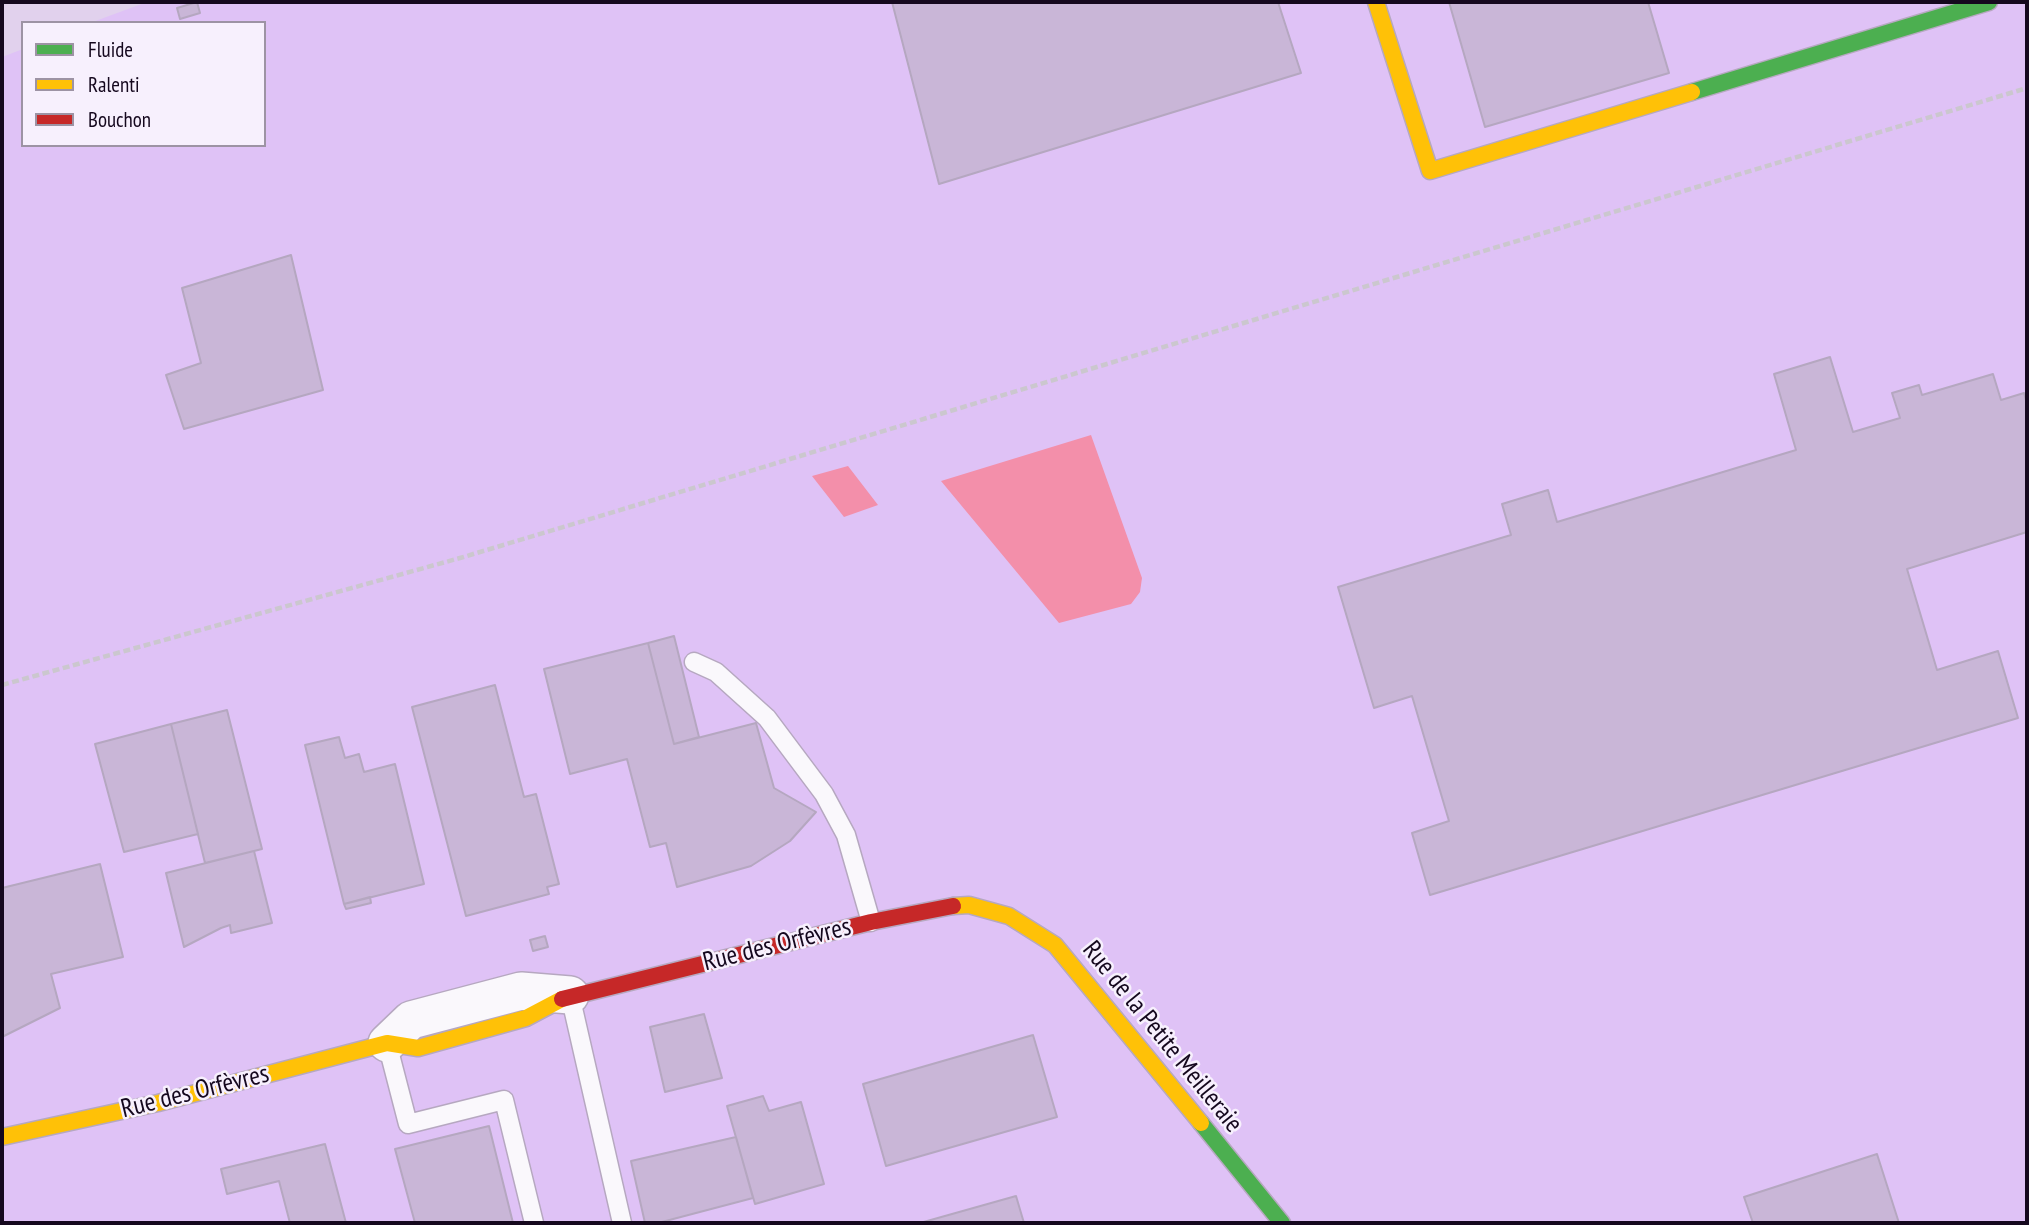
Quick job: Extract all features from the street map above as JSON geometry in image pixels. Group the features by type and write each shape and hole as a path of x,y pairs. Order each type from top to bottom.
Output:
{"street":[{"path":"1376,2 1430,171 1989,2"},
{"name":"Rue des Orfèvres","path":"2,1137 158,1103 387,1043 411,1020 521,991 570,995 946,906 969,905 985,908"},
{"name":"Rue de la Petite Meilleraie","path":"985,908 1031,927 1055,945 1282,1223"}],"lane":[{"path":"694,662 716,672 767,718 824,794 846,835 872,922"},
{"path":"570,995 622,1223"},
{"path":"387,1043 408,1124 504,1100 534,1223"}],"path":[{"path":"2,685 460,558 2027,88"}],"shaded area":[{"path":"147,2 2027,2 2027,1223 2,1223 2,57 21,50 21,147 266,147 266,21 95,21"},
{"path":"1091,435 1142,578 1140,592 1131,604 1059,623 941,481"},
{"path":"848,466 878,505 844,517 812,476"}],"building":[{"path":"197,2 200,13 180,19 177,8"},
{"path":"892,2 1278,2 1301,73 939,184"},
{"path":"1449,2 1648,2 1669,73 1485,127"},
{"path":"291,255 323,390 184,429 166,375 201,363 182,288"},
{"path":"1830,357 1853,432 1900,418 1892,393 1919,385 1922,395 1993,374 2001,400 2024,393 2027,404 2027,532 1907,569 1937,670 1998,651 2018,718 1430,895 1412,833 1449,821 1412,696 1374,708 1338,587 1511,535 1502,504 1548,490 1557,522 1796,450 1774,374"},
{"path":"674,636 699,737 674,744 648,643"},
{"path":"648,643 674,744 756,723 774,788 816,812 790,841 751,866 677,887 666,843 650,847 627,759 570,774 544,669"},
{"path":"495,685 524,797 536,794 559,884 547,887 549,894 466,916 412,707"},
{"path":"227,710 262,849 205,863 171,724"},
{"path":"171,724 198,834 124,852 95,744"},
{"path":"339,737 345,758 359,754 364,772 395,764 424,884 344,904 305,745"},
{"path":"254,851 272,923 231,933 230,925 184,947 166,873"},
{"path":"100,864 123,957 51,974 60,1008 2,1037 2,888"},
{"path":"370,897 371,903 346,909 344,904"},
{"path":"545,936 548,947 533,951 530,940"},
{"path":"704,1014 722,1078 665,1092 650,1027"},
{"path":"1033,1035 1057,1117 886,1166 863,1084"},
{"path":"763,1096 769,1111 801,1102 824,1184 755,1204 727,1106"},
{"path":"489,1126 513,1223 415,1223 395,1149"},
{"path":"736,1137 753,1198 658,1223 645,1223 631,1161"},
{"path":"325,1144 346,1223 290,1223 279,1181 227,1194 221,1169"},
{"path":"1877,1154 1899,1223 1753,1223 1744,1197"},
{"path":"1016,1196 1024,1223 920,1223"}],"traffic: fast":[{"path":"1692,92 1989,2"},
{"path":"1201,1123 1282,1223"}],"traffic: slow":[{"path":"1376,2 1430,171 1692,92"},
{"path":"953,906 969,905 1009,916 1055,945 1201,1123"},
{"path":"2,1137 158,1103 387,1043 418,1048 526,1018 562,999"}],"traffic: jam":[{"path":"562,999 871,922 953,906"}]}
